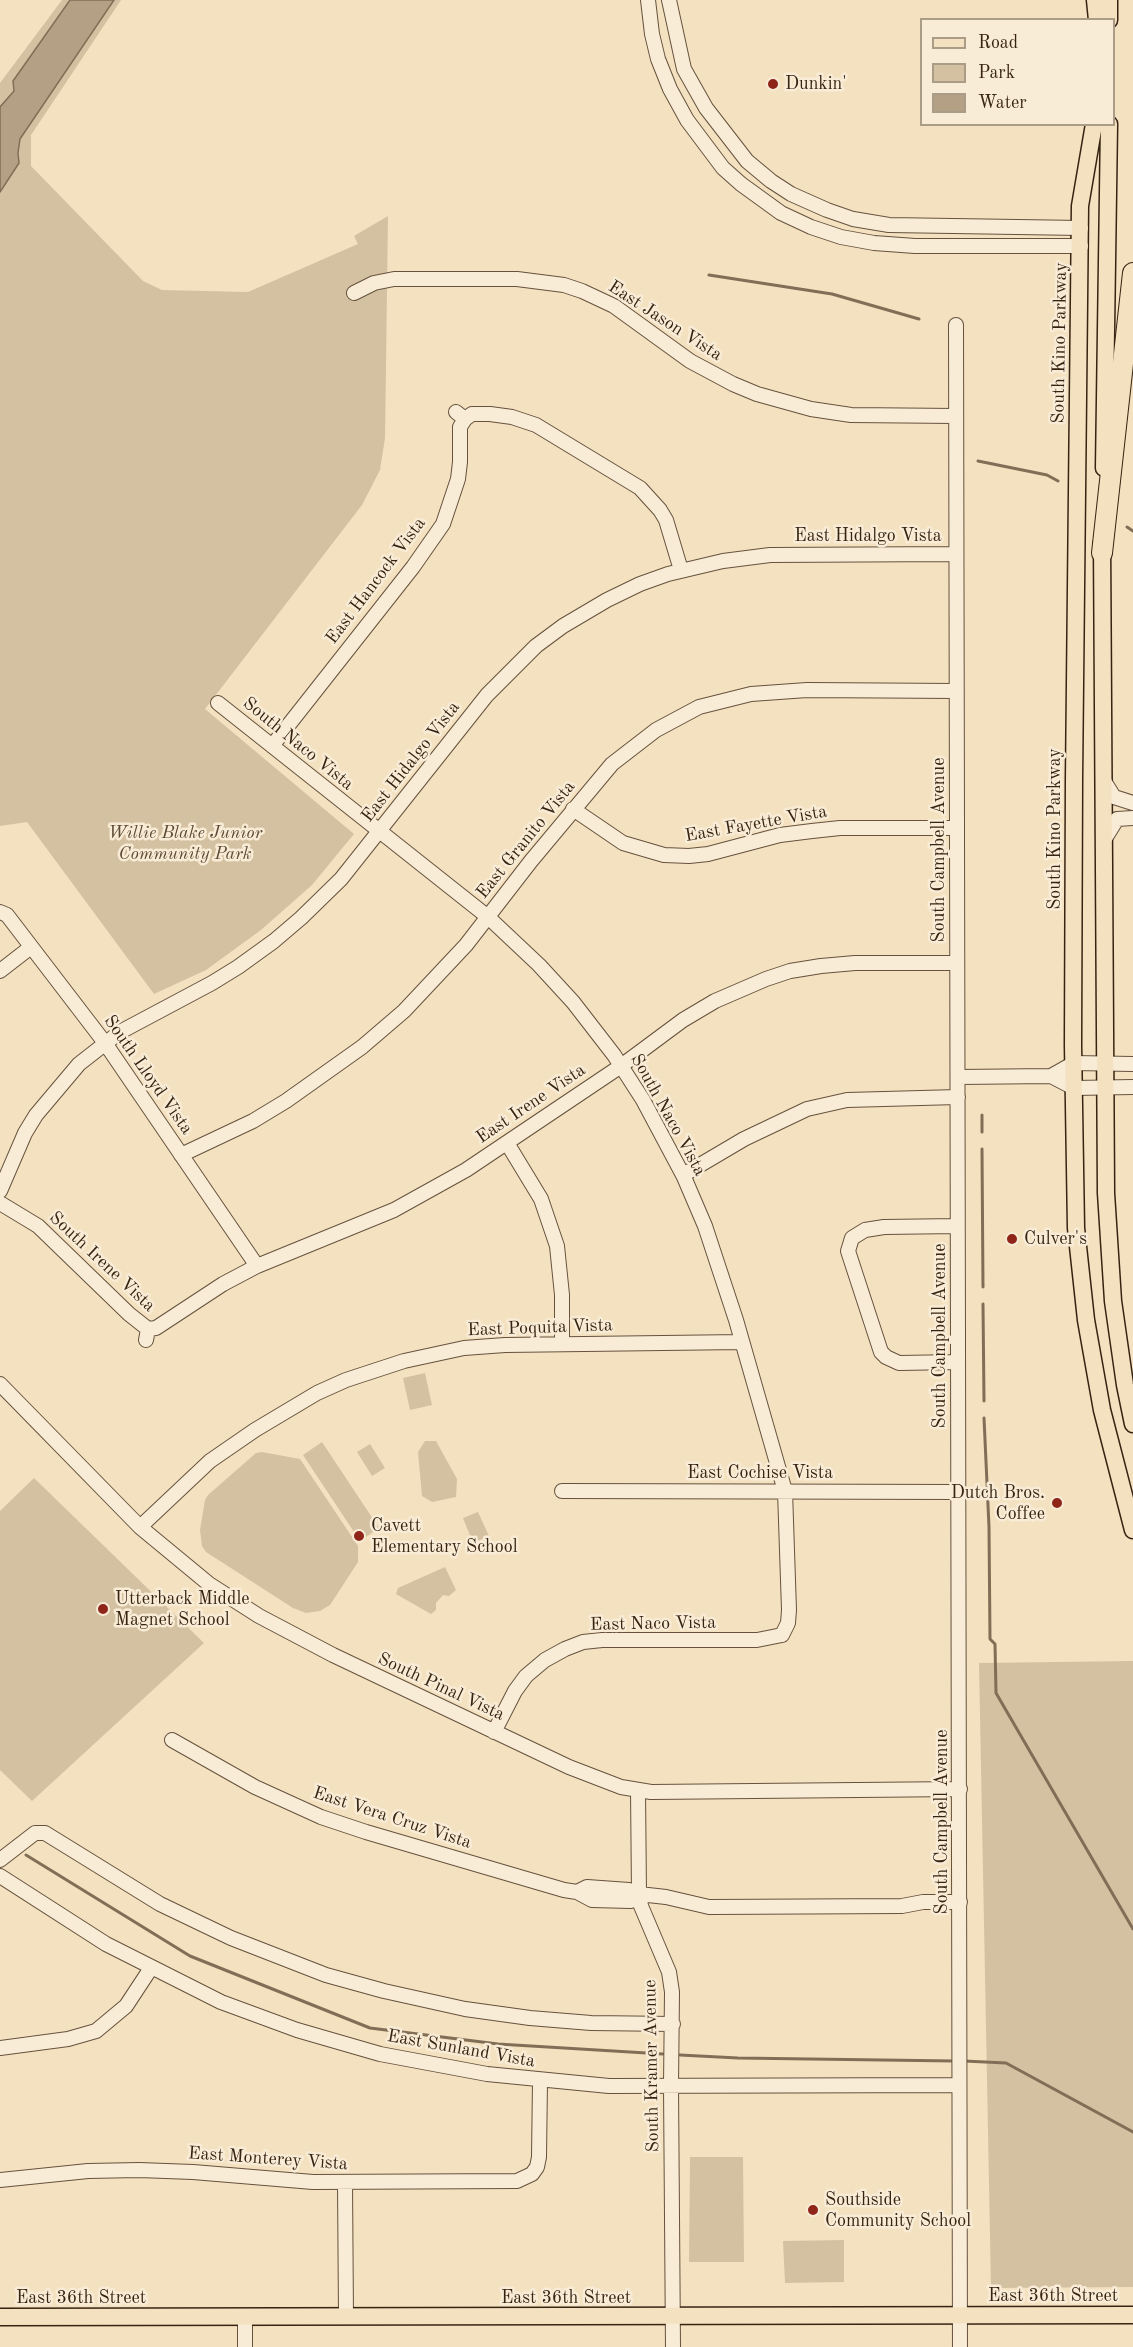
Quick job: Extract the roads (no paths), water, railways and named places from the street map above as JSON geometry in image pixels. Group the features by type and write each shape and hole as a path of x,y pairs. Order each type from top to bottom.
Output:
{"highway":[{"path":"1102,553 1133,273"}],"main road":[{"path":"1095,0 1097,18"},
{"path":"1109,0 1109,18"},
{"name":"South Kino Parkway","path":"1094,126 1080,206 1074,1063 1076,1228 1082,1292 1102,1410 1130,1510 1133,1530"},
{"path":"1108,126 1102,553 1106,1193 1111,1275 1119,1347 1133,1424"},
{"path":"1081,228 1108,228"},
{"path":"1081,246 1107,247"},
{"path":"1076,656 1103,657"},
{"name":"East 36th Street","path":"0,2317 1133,2316"}],"street":[{"path":"648,0 658,59 670,89 687,120 723,168 741,184 782,213 811,227 841,237 874,243 915,246 1081,246"},
{"path":"669,0 684,69 706,108 747,161 791,194 853,219 889,225 1081,228"},
{"name":"East Jason Vista","path":"354,293 374,283 394,279 517,279 564,285 614,306 669,348 711,373 766,397 811,409 851,415 956,416"},
{"name":"South Campbell Avenue","path":"956,326 960,2347"},
{"name":"East Hancock Vista","path":"272,746 419,559 443,524 458,479 460,415 490,414 512,417 536,425 640,488 651,498 666,520 681,570"},
{"name":"East Hidalgo Vista","path":"0,1191 25,1133 36,1116 79,1064 105,1043 148,1015 212,983 274,941 333,886 379,832 487,695 536,646 563,626 640,584 681,570 738,558 770,555 956,554"},
{"name":"East Granito Vista","path":"182,1155 253,1121 315,1082 362,1047 404,1011 488,917 573,809 612,764 656,730 699,707 751,694 807,690 956,691"},
{"name":"South Naco Vista","path":"218,703 488,917 539,965 573,1002 621,1066 643,1100 683,1175 705,1226 786,1491 789,1610 786,1639"},
{"path":"1104,781 1114,797 1133,803"},
{"name":"East Fayette Vista","path":"573,809 623,843 664,855 708,854 780,835 840,828 957,828"},
{"path":"1104,840 1117,819 1133,818"},
{"name":"South Lloyd Vista","path":"0,912 7,915 105,1043 257,1266"},
{"path":"0,971 31,947"},
{"name":"East Irene Vista","path":"147,1334 205,1294 257,1266 394,1210 466,1170 621,1066 683,1020 715,1001 766,978 821,966 865,963 957,963"},
{"path":"1051,1076 1074,1063 1133,1064"},
{"path":"958,1077 1051,1076 1074,1088 1133,1088"},
{"path":"683,1175 744,1139 807,1109 847,1100 958,1097"},
{"path":"507,1143 541,1199 557,1246 562,1295 562,1344"},
{"name":"South Irene Vista","path":"0,1203 38,1226 147,1334"},
{"path":"957,1226 872,1229 857,1234 848,1234 849,1257 881,1352 892,1361 899,1363 957,1362"},
{"name":"East Poquita Vista","path":"140,1527 210,1461 255,1430 317,1393 346,1380 404,1361 474,1347 742,1342"},
{"name":"South Pinal Vista","path":"0,1384 140,1527 209,1584 259,1616 333,1655 569,1767 621,1787 663,1792 960,1789"},
{"name":"East Cochise Vista","path":"562,1491 958,1492"},
{"name":"East Naco Vista","path":"494,1732 514,1690 525,1676 545,1660 583,1642 786,1639"},
{"name":"East Vera Cruz Vista","path":"172,1740 255,1787 321,1817 491,1869 577,1892 592,1900 631,1901 639,1894 666,1897 709,1907 902,1906 923,1902 960,1902"},
{"name":"South Kramer Avenue","path":"638,1790 641,1906 669,1972 672,1992 673,2347"},
{"path":"0,1860 35,1833 45,1833 160,1904 231,1938 326,1975 465,2009 591,2023 673,2024"},
{"name":"East Sunland Vista","path":"0,1876 97,1938 151,1968 263,2019 330,2041 436,2066 540,2081 609,2086 959,2085"},
{"path":"0,2048 68,2039 96,2031 126,2006 151,1968"},
{"name":"East Monterey Vista","path":"0,2180 88,2171 164,2170 345,2183 517,2181 532,2174 537,2167 540,2081"},
{"path":"345,2183 346,2317"},
{"path":"245,2318 245,2347"}],"water":[{"path":"70,0 114,0 20,139 19,163 0,192 0,107 14,91 13,81"}],"waterway":[{"path":"709,275 832,294 919,319"},
{"path":"978,461 1047,475 1058,481"},
{"path":"1127,527 1133,531"},
{"path":"982,1115 982,1132"},
{"path":"982,1149 983,1287"},
{"path":"983,1304 984,1401"},
{"path":"984,1418 989,1527 990,1639 995,1644 996,1693 1133,1929"},
{"path":"26,1855 190,1956 370,2028 498,2044 663,2054"},
{"path":"680,2055 954,2061"},
{"path":"964,2061 1006,2063 1133,2132"}],"place":[{"name":"Dunkin'","path":"773,84"},
{"name":"Culver's","path":"1012,1239"},
{"name":"Dutch Bros. Coffee","path":"1057,1503"},
{"name":"Cavett Elementary School","path":"359,1536"},
{"name":"Utterback Middle Magnet School","path":"103,1609"},
{"name":"Southside Community School","path":"813,2210"}],"park label":[{"name":"Willie Blake Junior Community Park","path":"185,843"}]}
